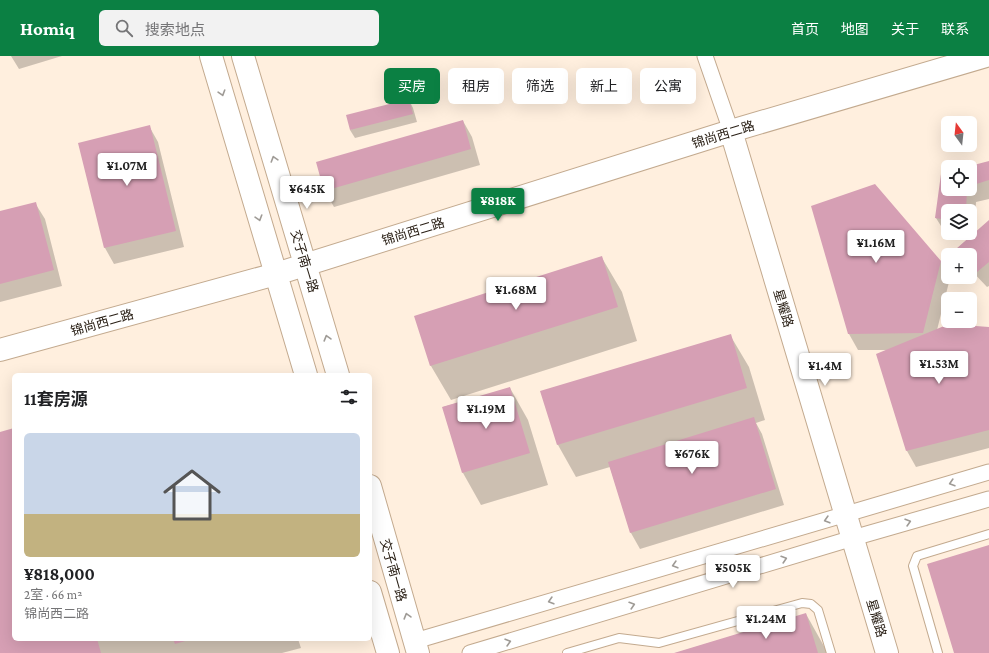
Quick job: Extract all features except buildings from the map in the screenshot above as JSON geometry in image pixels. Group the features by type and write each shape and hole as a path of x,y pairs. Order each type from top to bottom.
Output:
{"street":[{"path":"211,56 305,373"},
{"name":"交子南一路","path":"243,56 337,373"},
{"name":"星耀路","path":"705,56 731,131 887,653"},
{"name":"锦尚西二路","path":"0,350 276,274 731,131 986,56"},
{"path":"417,647 989,472"},
{"name":"交子南一路","path":"372,493 417,647"},
{"path":"470,653 853,538 989,499"},
{"path":"372,601 383,652"}],"lane":[{"path":"938,653 914,566 917,556 989,534"},
{"path":"567,653 620,638 659,643 802,603 811,604 818,610 831,653"}]}
